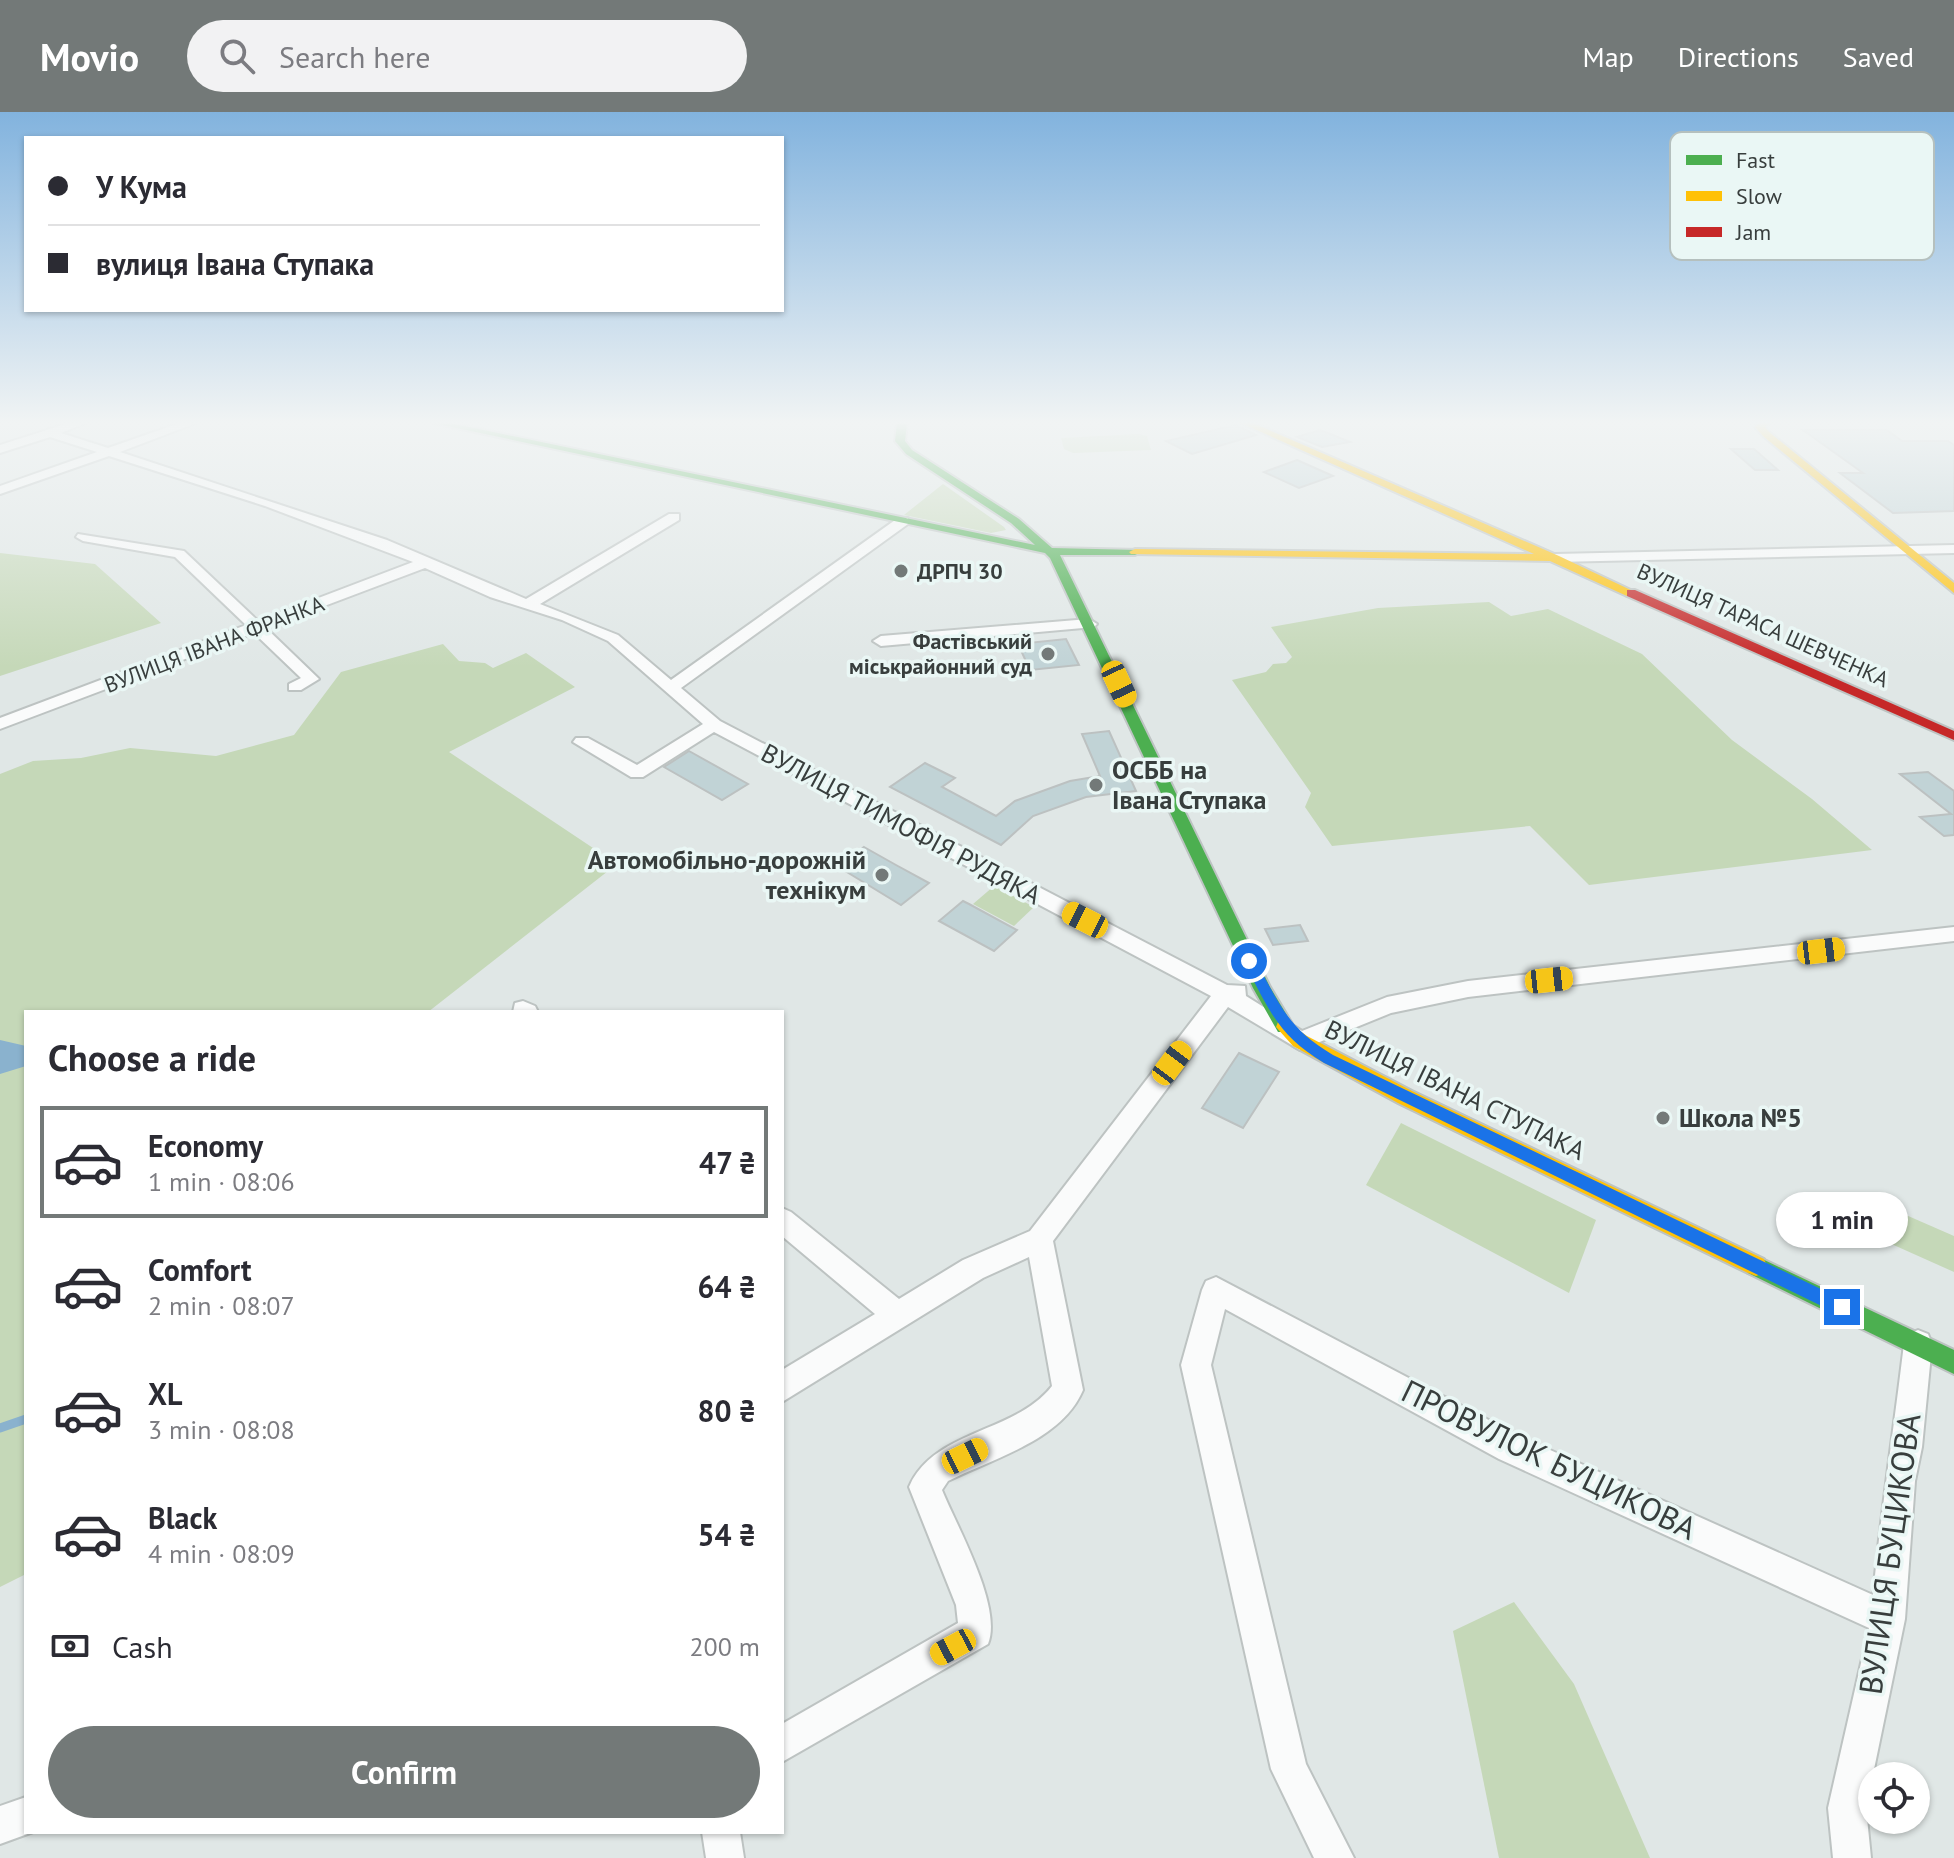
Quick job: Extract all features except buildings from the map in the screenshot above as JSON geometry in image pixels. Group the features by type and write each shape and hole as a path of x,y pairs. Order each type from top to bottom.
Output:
{"main road":[{"path":"825,504 1050,551 1555,558"},
{"path":"990,504 1015,521 1050,551"},
{"name":"ВУЛИЦЯ ТАРАСА ШЕВЧЕНКА","path":"1432,504 1954,736"},
{"path":"1852,504 1954,589"},
{"name":"ВУЛИЦЯ ІВАНА СТУПАКА","path":"1050,551 1089,624 1262,988 1286,1028 1300,1041 1405,1097 1954,1362"}],"street":[{"name":"ВУЛИЦЯ ТИМОФІЯ РУДЯКА","path":"274,504 427,562 495,594 529,604 613,638 673,686 714,725 1225,994 1300,1041"},
{"path":"529,604 674,517"},
{"path":"673,686 903,521"},
{"path":"83,537 179,554 311,679 295,687"},
{"path":"1555,558 1954,549"},
{"name":"ВУЛИЦЯ ІВАНА ФРАНКА","path":"0,724 427,562"},
{"path":"881,641 1089,624"},
{"path":"582,742 637,773 714,725"},
{"path":"1300,1041 1387,1005 1468,989 1954,934"},
{"path":"784,1386 973,1269 1039,1239 1225,994 1262,988"},
{"path":"784,1222 897,1315"},
{"path":"784,1743 976,1632 973,1605 925,1487 937,1470 1049,1415 1068,1390 1039,1239"},
{"name":"ПРОВУЛОК БУЦИКОВА","path":"1335,1858 1289,1769 1196,1365 1216,1290 1510,1448 1888,1619"},
{"name":"ВУЛИЦЯ БУЦИКОВА","path":"1852,1858 1847,1808 1888,1619 1899,1481 1907,1447 1918,1344"},
{"path":"0,1825 24,1817"},
{"path":"721,1834 725,1858"}],"green space":[{"path":"917,504 972,504 1006,530 991,533 904,515"},
{"path":"0,553 95,564 161,623 0,676"},
{"path":"1489,602 1511,616 1548,609 1642,654 1732,740 1812,799 1872,850 1589,885 1530,826 1332,846 1305,807 1311,793 1232,680 1266,672 1273,664 1286,663 1292,657 1271,627 1378,608"},
{"path":"443,644 459,661 485,663 493,668 526,653 575,687 449,752 617,864 431,1010 24,1010 24,1575 0,1587 0,774 33,761 81,758 130,748 216,756 294,735 341,672"},
{"path":"994,886 1034,907 1014,926 973,904"},
{"path":"1401,1123 1596,1220 1569,1293 1366,1185"},
{"path":"1883,1205 1954,1236 1954,1272 1878,1238"},
{"path":"1514,1602 1574,1684 1650,1858 1499,1858 1453,1631"}],"water":[{"path":"0,1040 24,1046 24,1067 0,1074"}],"waterway":[{"path":"0,1428 24,1420"}],"traffic: fast":[{"path":"828,504 1050,551 1135,552"},
{"path":"990,504 1015,521 1055,556 1262,988 1285,1027"},
{"path":"1756,1266 1954,1362"}],"traffic: slow":[{"path":"1431,504 1631,593"},
{"path":"1851,504 1954,589"},
{"path":"1135,552 1555,558"},
{"path":"1285,1027 1300,1041 1405,1097 1756,1266"}],"traffic: jam":[{"path":"1631,593 1954,736"}],"place":[{"name":"ДРПЧ 30","path":"901,571"},
{"name":"Фастівський міськрайонний суд","path":"1048,654"},
{"name":"ОСББ на Івана Ступака","path":"1096,785"},
{"name":"Автомобільно-дорожній технікум","path":"882,875"},
{"name":"Школа №5","path":"1663,1118"}],"route":[{"path":"1249,961 1286,1028 1329,1059 1842,1307"}]}
